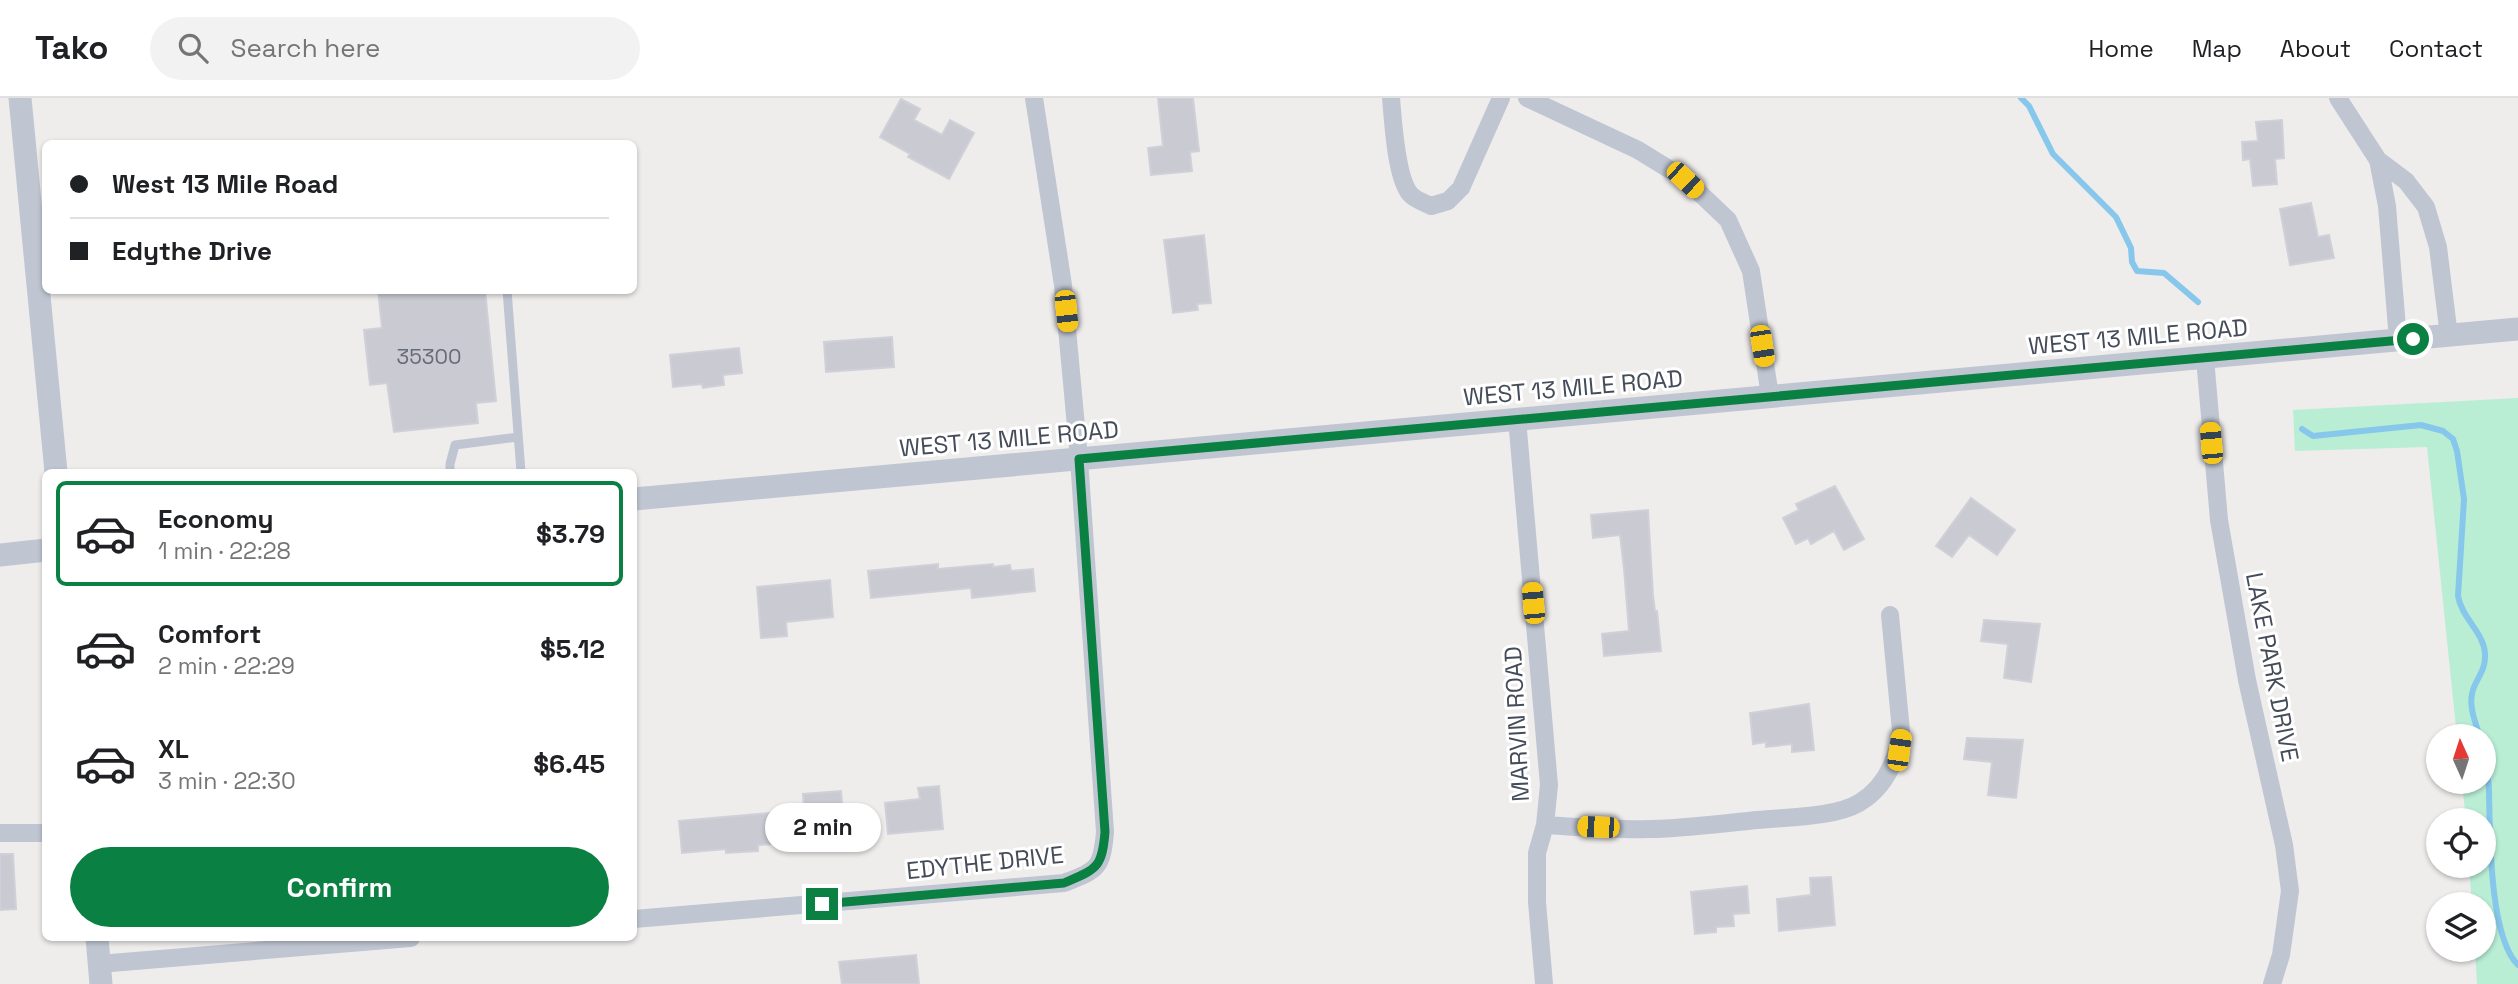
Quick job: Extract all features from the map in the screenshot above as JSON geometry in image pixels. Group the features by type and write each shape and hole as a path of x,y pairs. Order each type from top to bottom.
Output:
{"street":[{"path":"20,98 56,469"},
{"name":"EDYTHE DRIVE","path":"637,919 1064,883 1093,871 1104,856 1105,832 1079,459 1063,285 1034,98"},
{"path":"1391,98 1404,183 1412,196 1430,206 1448,201 1461,188 1501,98"},
{"path":"1527,98 1639,150 1685,180 1728,220 1751,271 1770,396"},
{"path":"2338,98 2378,160 2406,181 2426,207 2438,247 2449,336"},
{"path":"2378,160 2387,206 2398,341"},
{"name":"WEST 13 MILE ROAD","path":"637,499 2518,329"},
{"name":"LAKE PARK DRIVE","path":"2205,358 2219,520 2247,680 2284,845 2290,891 2281,955 2272,984"},
{"name":"MARVIN ROAD","path":"1517,419 1549,785 1545,825 1537,853 1537,902 1544,984"},
{"path":"0,555 42,550"},
{"path":"1545,825 1652,829 1798,817 1847,809 1858,804 1875,791 1888,774 1899,750 1901,722 1890,615"},
{"path":"0,833 42,833"},
{"path":"97,941 100,974 385,941"}],"lane":[{"path":"507,294 521,469"},
{"path":"450,469 454,445 518,437"}],"green space":[{"path":"2518,398 2518,984 2477,984 2476,962 2496,962 2496,892 2471,892 2470,878 2496,878 2496,808 2465,808 2463,794 2496,794 2496,724 2456,724 2427,447 2295,451 2293,410"}],"building":[{"path":"1158,98 1193,98 1199,151 1190,152 1192,171 1151,175 1148,148 1163,146"},
{"path":"901,99 920,109 914,120 942,135 950,120 974,133 949,179 908,157 910,154 880,137"},
{"path":"2282,120 2284,158 2275,159 2277,184 2253,186 2250,159 2243,160 2242,142 2258,141 2256,122"},
{"path":"2311,203 2318,237 2329,235 2334,258 2290,265 2280,209"},
{"path":"1204,235 1211,303 1197,304 1198,310 1173,313 1164,240"},
{"path":"378,294 485,294 496,401 476,403 478,423 394,432 387,383 370,385 364,330 382,328"},
{"path":"892,337 894,367 826,372 824,342"},
{"path":"739,348 742,373 723,375 724,385 703,388 702,384 673,387 670,355"},
{"path":"1835,486 1864,539 1844,550 1834,531 1811,544 1808,538 1796,544 1783,518 1799,510 1796,504"},
{"path":"1971,498 2015,530 1997,555 1969,535 1952,557 1936,546"},
{"path":"1648,510 1653,595 1661,651 1604,656 1602,634 1629,631 1624,569 1620,535 1593,538 1591,515"},
{"path":"938,564 938,569 993,564 993,567 1010,565 1011,571 1033,569 1035,591 972,598 971,588 871,598 868,571"},
{"path":"830,580 833,617 786,622 787,636 761,638 757,587"},
{"path":"1984,620 2040,624 2031,682 2004,678 2008,644 1981,641"},
{"path":"1809,704 1814,750 1792,752 1792,744 1766,747 1766,742 1753,744 1750,713"},
{"path":"1967,738 2023,740 2016,798 1988,795 1992,762 1964,759"},
{"path":"939,786 943,829 888,834 885,803 920,799 918,788"},
{"path":"841,791 845,840 758,845 758,851 726,853 726,849 682,853 679,821 804,810 803,794"},
{"path":"0,854 13,854 16,909 0,910"},
{"path":"1831,877 1835,925 1779,931 1777,899 1811,895 1810,878"},
{"path":"1747,886 1749,913 1733,914 1734,926 1716,927 1716,932 1695,934 1691,892"},
{"path":"916,955 919,984 842,984 839,962"}],"waterway":[{"path":"2021,98 2029,106 2053,154 2116,217 2131,248 2132,262 2137,271 2164,273 2198,302"},
{"path":"2302,429 2313,436 2421,425 2443,431 2453,439 2464,499 2458,596 2464,612 2481,639 2485,654 2484,666 2471,699 2476,724"},
{"path":"2489,794 2496,908 2508,951 2518,965"}],"route":[{"path":"822,904 1064,883 1093,871 1104,856 1105,832 1079,459 2413,339"}]}
